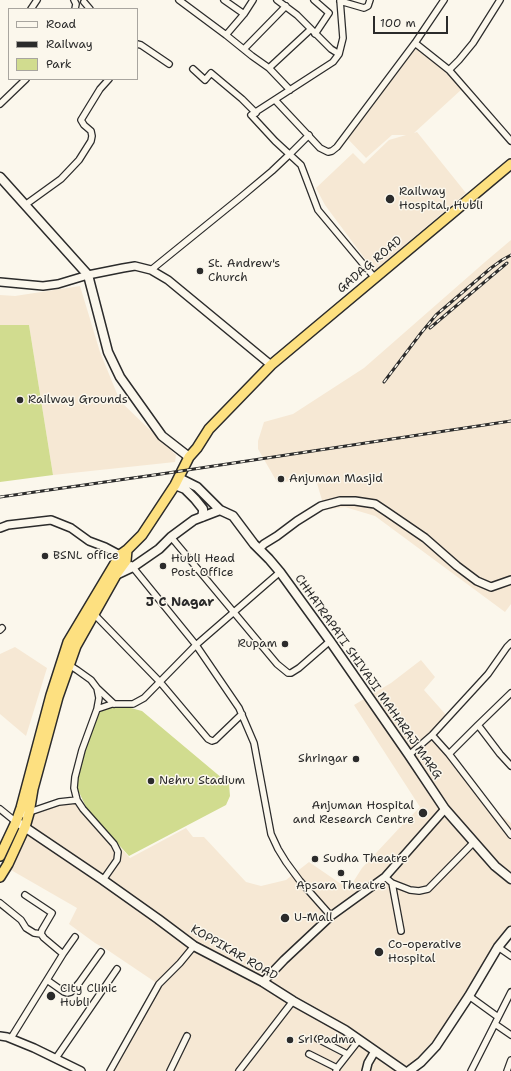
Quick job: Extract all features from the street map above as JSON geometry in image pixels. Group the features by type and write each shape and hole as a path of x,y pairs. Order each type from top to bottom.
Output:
{"highway":[{"name":"GADAG ROAD","path":"126,558 177,482 189,457 197,448 209,429 247,388 271,365 374,277 511,164"},
{"name":"GADAG ROAD","path":"247,388 274,368 511,171"},
{"path":"0,877 8,864 25,827 29,813 32,788 58,697 76,646 126,558"},
{"path":"0,856 17,819 51,695 68,642 126,558"}],"main road":[{"path":"0,177 88,275 108,352 120,377 162,436 189,457"},
{"path":"177,482 203,508 202,517"},
{"name":"CHHATRAPATI SHIVAJI MAHARAJ MARG","path":"177,482 197,487 220,510 233,516 254,544 280,572 330,641 445,809 495,866 511,879"},
{"path":"126,558 158,549 194,520 220,510"},
{"name":"KOPPIKAR ROAD","path":"17,819 25,827 103,880 194,946 263,982 293,1001 345,1030 404,1071"},
{"path":"409,1071 421,1062 436,1046 498,948 511,931"}],"street":[{"path":"178,0 269,68 290,90"},
{"path":"224,0 244,14"},
{"path":"226,35 244,14 253,0"},
{"path":"277,0 297,15 331,49 339,54"},
{"path":"314,0 329,12 315,34"},
{"path":"370,0 368,6 364,8 340,0 343,38 339,54 333,62 251,115 301,165 318,210 374,277"},
{"path":"275,100 324,151 332,151 337,147 415,43 444,0"},
{"path":"449,70 473,43 500,0"},
{"path":"84,2 89,8"},
{"path":"244,49 286,6"},
{"path":"269,68 311,30"},
{"path":"415,43 449,70 511,141"},
{"path":"138,44 169,64"},
{"path":"193,69 205,80 211,73 256,112"},
{"path":"0,104 25,80"},
{"path":"25,205 61,179 79,160 91,141 92,136 91,131 81,120 100,89 108,80"},
{"path":"151,270 272,171 309,135"},
{"path":"0,282 43,286 58,284 88,275 135,266 151,270 168,280 271,365"},
{"path":"259,549 297,521 321,506 340,501 355,501 375,504 425,538 477,581 491,587 511,580"},
{"path":"0,528 8,525 51,520 71,528 89,541 105,547 126,558 196,645 239,708 254,743 271,834 286,862 300,881 331,916"},
{"path":"171,537 277,664 288,673 292,673 299,668 330,641"},
{"path":"97,709 114,704 133,704 144,698 196,645 280,572"},
{"path":"94,614 160,682 208,739 212,741 215,740 242,714"},
{"path":"409,755 432,735 488,674 511,643"},
{"path":"69,665 91,680 97,688 114,704"},
{"path":"97,688 99,698 97,709 82,750 75,777 74,788 77,800 83,809 114,844 118,852 117,860 103,880"},
{"path":"449,754 511,693"},
{"path":"478,725 511,766"},
{"path":"432,735 449,754 511,835"},
{"path":"0,809 17,819 60,802 77,800"},
{"path":"263,982 331,916 385,877 445,809"},
{"path":"385,877 392,883 410,890 419,891 428,889 474,842"},
{"path":"392,883 401,931"},
{"path":"26,895 52,913 41,934"},
{"path":"0,903 21,920 26,928 41,934 63,954"},
{"path":"11,1038 75,937"},
{"path":"110,1071 159,984 180,963 194,946"},
{"path":"498,948 511,956"},
{"path":"47,980 64,992 71,992 101,952"},
{"path":"56,1058 118,969"},
{"path":"471,1071 511,992"},
{"path":"468,996 498,1017"},
{"path":"239,1071 293,1001"},
{"path":"495,1024 511,1035"},
{"path":"0,1036 11,1038 81,1071"},
{"path":"170,1071 187,1036"},
{"path":"318,1039 348,1054"},
{"path":"308,1054 336,1070 359,1040"},
{"path":"366,1071 368,1063 375,1051"},
{"path":"506,1071 511,1060"}],"shaded area":[{"name":"Railway Hospital, Hubli","path":"416,47 447,72 462,89 414,133 417,132 466,193 374,271 325,205 316,188 353,153 364,164 389,140 406,135 392,135 366,158 346,137"},
{"path":"511,240 511,604 505,612 375,516 345,507 325,510 316,480 277,482 258,449 258,441 264,422 293,414 364,368"},
{"path":"80,286 100,352 120,401 176,455 175,462 53,475 29,325 0,325 0,295 15,296"},
{"path":"15,647 47,668 26,736 0,714 0,654"},
{"path":"421,660 435,677 424,690 447,716 427,735 463,772 492,809 511,823 511,928 436,1037 406,1071 113,1071 161,986 95,943 69,924 77,908 11,870 28,822 35,811 59,804 81,803 130,858 186,828 193,837 204,837 246,882 261,886 286,880 309,862 348,890 362,868 420,807 354,705 391,683"}],"green space":[{"name":"Railway Grounds","path":"0,325 29,325 53,475 0,482"},
{"name":"Nehru Stadium","path":"113,707 127,707 142,711 229,784 230,796 226,805 129,856 88,811 76,786 76,779 92,724 99,712"}],"railway":[{"path":"384,382 436,315 491,268 511,255"},
{"path":"430,328 507,263"},
{"path":"0,497 511,421"}],"place":[{"name":"Railway Hospital, Hubli","path":"390,199"},
{"name":"St. Andrew's Church","path":"200,271"},
{"name":"Railway Grounds","path":"20,400"},
{"name":"Anjuman Masjid","path":"281,479"},
{"name":"BSNL office","path":"45,556"},
{"name":"Hubli Head Post Office","path":"163,566"},
{"name":"Rupam","path":"285,644"},
{"name":"Shringar","path":"356,759"},
{"name":"Nehru Stadium","path":"151,781"},
{"name":"Anjuman Hospital and Research Centre","path":"423,813"},
{"name":"Sudha Theatre","path":"315,859"},
{"name":"Apsara Theatre","path":"341,873"},
{"name":"U-Mall","path":"285,918"},
{"name":"Co-operative Hospital","path":"379,952"},
{"name":"City Clinic Hubli","path":"51,996"},
{"name":"Sri Padma","path":"290,1040"}],"district":[{"name":"J C Nagar","path":"180,603"}]}
